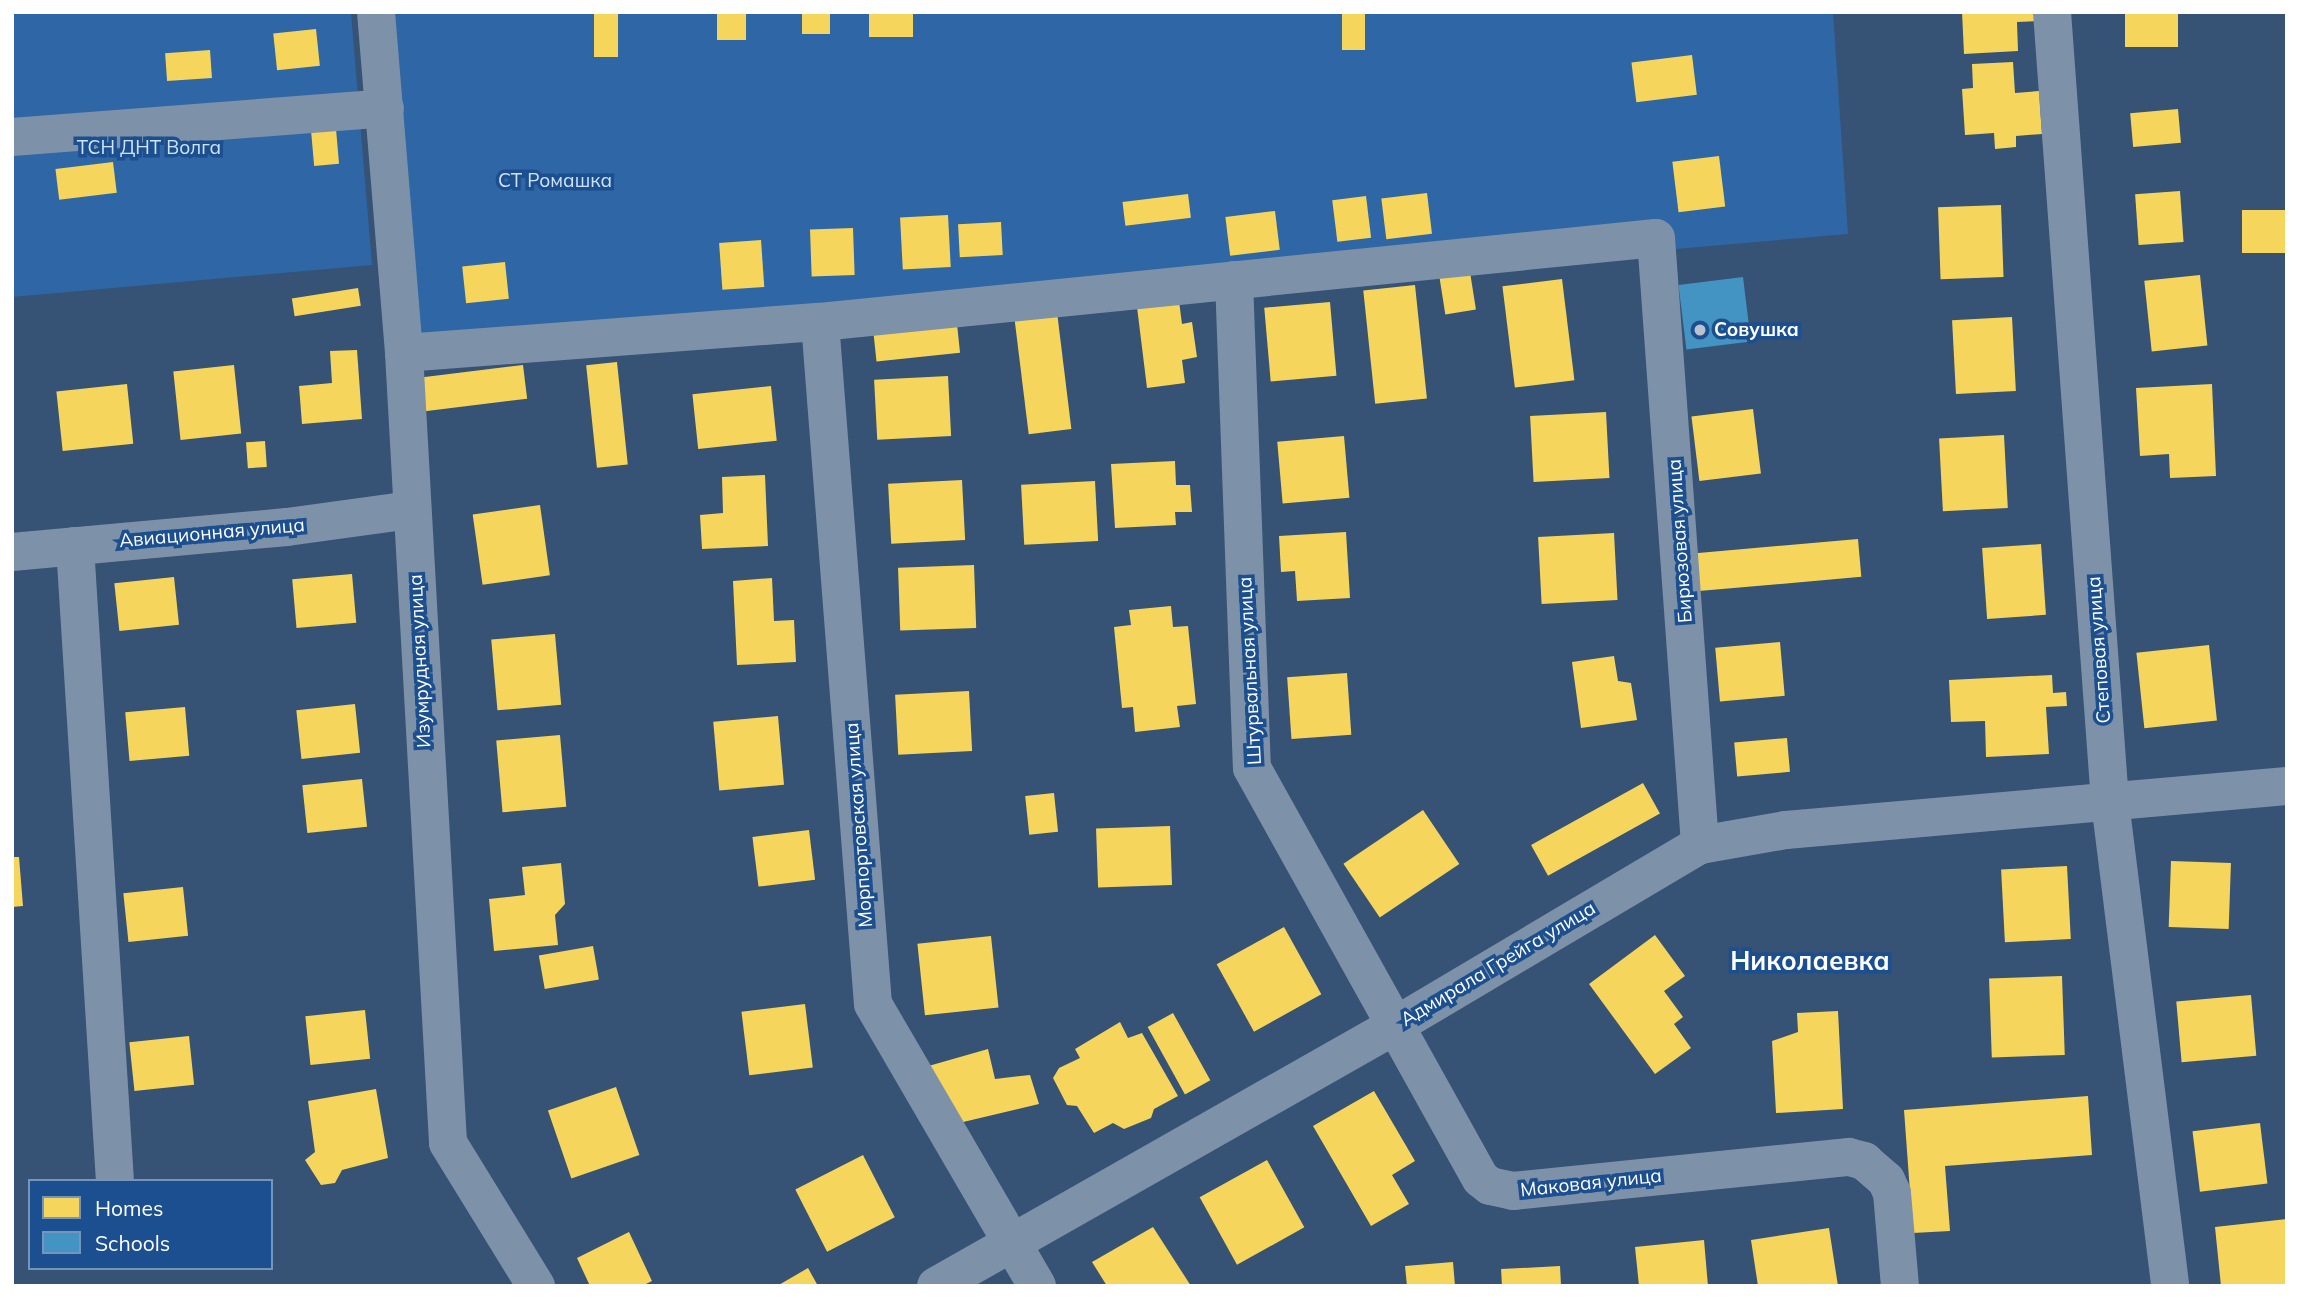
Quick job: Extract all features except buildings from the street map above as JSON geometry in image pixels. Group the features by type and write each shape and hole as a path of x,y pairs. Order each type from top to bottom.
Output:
{"street":[{"name":"Изумрудная улица","path":"376,12 404,352 448,1143 536,1286"},
{"name":"Степовая улица","path":"2052,12 2110,802 2170,1286"},
{"path":"12,137 385,108"},
{"name":"Бирюзовая улица","path":"1234,280 1656,238 1700,845"},
{"path":"404,352 820,322 1234,280"},
{"name":"Штурвальная улица","path":"1234,280 1252,768 1398,1024"},
{"name":"Морпортовская улица","path":"820,322 873,1004 1037,1286"},
{"name":"Авиационная улица","path":"12,552 411,510"},
{"path":"75,546 115,1179"},
{"name":"Адмирала Грейга улица","path":"936,1286 1398,1024 1700,845 1786,830 2287,786"},
{"name":"Маковая улица","path":"1398,1024 1474,1168 1490,1186 1501,1191 1849,1157 1877,1168 1892,1193 1900,1286"}],"green space":[{"name":"ТСН ДНТ Волга","path":"12,12 351,12 372,265 12,297"},
{"name":"СТ Ромашка","path":"363,12 1833,12 1848,234 389,361"}],"place":[{"name":"Совушка","path":"1700,330"}],"district":[{"name":"Николаевка","path":"1810,961"}]}
